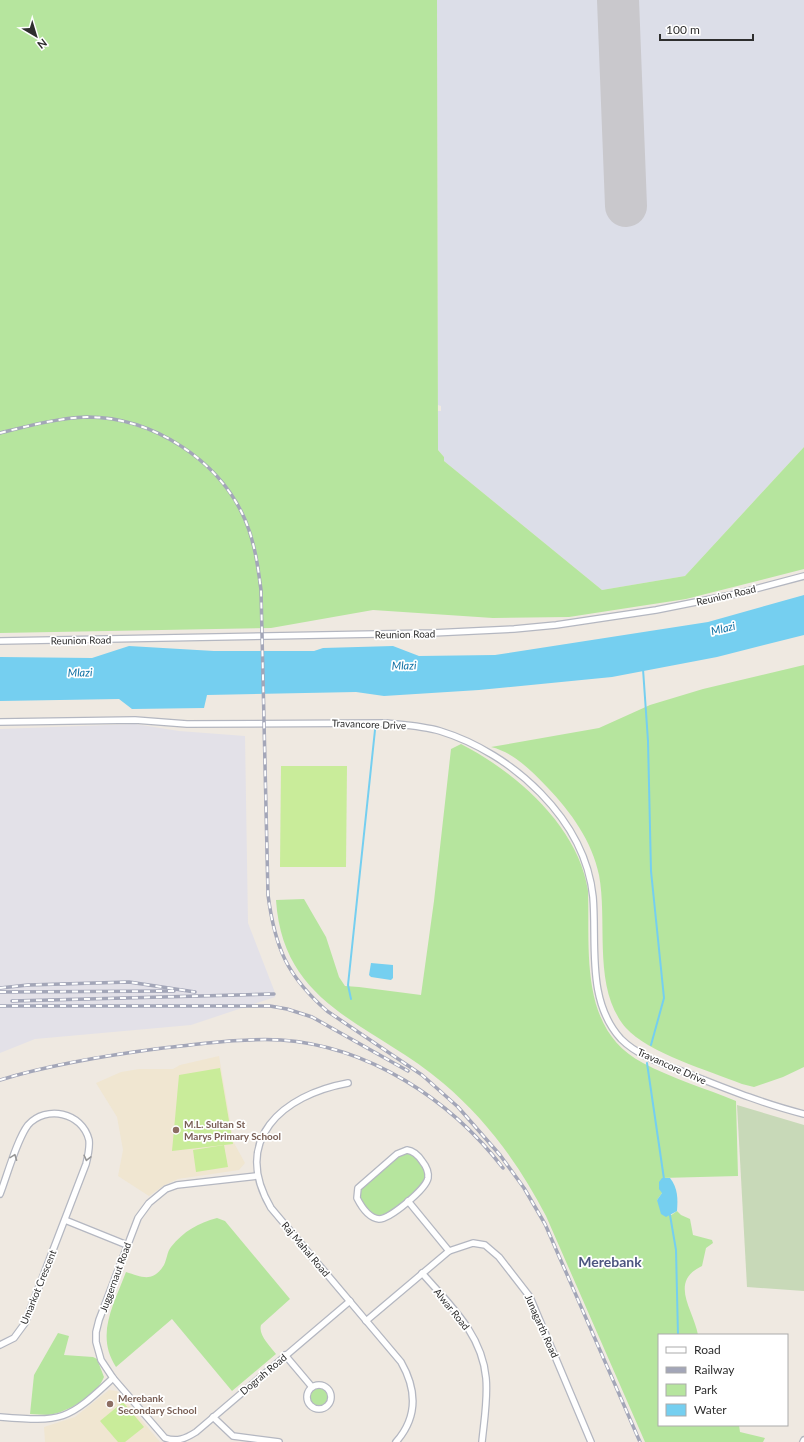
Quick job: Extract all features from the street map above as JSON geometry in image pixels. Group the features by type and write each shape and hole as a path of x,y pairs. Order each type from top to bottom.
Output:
{"street":[{"name":"Reunion Road","path":"0,641 409,634 514,629 556,625 656,610 736,594 804,576"},
{"name":"Travancore Drive","path":"0,722 135,720 187,724 386,723 418,726 440,731 482,749 506,764 536,790 564,822 581,850 588,870 593,897 598,989 607,1016 621,1039 640,1053 664,1064 750,1098 804,1114"},
{"name":"Raj Mahal Road","path":"348,1083 329,1086 294,1101 272,1120 259,1144 256,1162 257,1176 263,1195 271,1208 401,1362 410,1380 413,1404 408,1422 396,1442"},
{"name":"Umarkot Crescent","path":"0,1194 22,1136 28,1126 36,1119 45,1114 56,1113 66,1115 77,1121 84,1129 89,1140 89,1151 86,1164 25,1323 14,1338 0,1345"},
{"path":"407,1150 417,1154 428,1172 426,1183 408,1201 381,1219 371,1215 357,1198 356,1192 358,1188 397,1154 407,1150"},
{"name":"Juggernaut Road","path":"173,1442 162,1434 113,1378 98,1350 96,1332 127,1245 143,1210 166,1189 191,1182 257,1176"},
{"path":"408,1201 448,1251"},
{"path":"65,1220 127,1245"},
{"name":"Junagarth Road","path":"366,1321 448,1251 463,1244 473,1243 485,1245 494,1251 524,1287 530,1297 592,1442"},
{"name":"Alwar Road","path":"422,1273 466,1324 479,1348 486,1378 482,1442"},
{"name":"Dograh Road","path":"173,1442 186,1439 350,1301"},
{"path":"285,1355 312,1387"},
{"path":"0,1417 41,1420 61,1417 79,1408 113,1378"},
{"path":"324,1385 330,1391 331,1400 325,1407 316,1409 309,1404 307,1395 312,1387 324,1385"},
{"path":"213,1417 233,1436 279,1442"}],"shaded area":[{"path":"437,0 804,0 804,447 685,576 602,590 444,461 444,457 438,450 438,411 441,411 441,406 438,405"},
{"path":"135,724 179,731 245,736 248,923 274,990 275,997 191,1025 35,1039 0,1053 0,729"},
{"name":"M.L. Sultan St Marys Primary School","path":"219,1056 234,1143 245,1163 239,1170 178,1179 163,1186 149,1196 118,1176 123,1150 117,1117 96,1083 121,1072 139,1069 173,1069 180,1065"},
{"name":"Merebank Secondary School","path":"109,1390 117,1391 160,1442 45,1442 44,1427 75,1417"}],"green space":[{"path":"0,0 437,0 438,450 444,457 444,461 602,590 685,576 804,447 804,569 686,599 569,617 493,618 373,610 271,628 0,633"},
{"path":"804,665 804,1067 783,1077 754,1087 697,1067 664,1053 636,1037 626,1028 615,1012 609,994 603,955 599,875 596,862 586,839 572,817 556,797 535,775 522,763 507,753 491,747 599,728 650,705 703,689"},
{"path":"461,744 503,770 542,804 572,845 582,867 588,891 589,964 592,988 598,1010 608,1031 622,1049 643,1063 736,1101 738,1176 662,1178 662,1193 657,1200 670,1216 677,1211 681,1215 690,1219 693,1235 712,1240 713,1243 706,1248 702,1266 692,1273 686,1280 686,1297 698,1334 658,1334 658,1426 739,1426 740,1432 765,1438 763,1442 645,1442 546,1216 514,1162 488,1128 459,1097 416,1062 336,1010 313,990 295,966 282,936 276,900 304,899 326,937 339,977 345,986 421,995 434,901 451,749"},
{"path":"281,766 347,766 346,867 280,867"},
{"path":"220,1068 233,1144 172,1151 179,1075"},
{"path":"737,1105 804,1125 804,1291 747,1287"},
{"path":"224,1145 228,1167 196,1172 193,1150"},
{"path":"408,1153 416,1157 422,1164 425,1173 424,1182 395,1209 388,1213 375,1215 365,1206 361,1199 361,1191 363,1186 397,1157"},
{"path":"217,1218 225,1221 290,1299 261,1325 261,1333 276,1354 232,1391 172,1319 116,1367 110,1355 107,1343 107,1331 112,1308 126,1272 142,1277 156,1274 164,1265 170,1249 181,1236 204,1222"},
{"path":"58,1333 69,1336 64,1355 93,1357 97,1359 104,1377 89,1396 65,1410 49,1415 30,1414 34,1375"},
{"path":"315,1387 323,1387 329,1393 329,1401 323,1407 315,1407 309,1401 309,1393"},
{"path":"123,1402 144,1427 125,1442 118,1442 100,1421"}],"water":[{"name":"Mlazi","path":"804,595 804,635 717,657 612,677 479,690 384,696 356,692 207,695 204,708 132,709 119,699 0,701 0,657 92,658 129,646 214,651 314,651 323,648 393,646 419,656 495,655 708,622"},
{"path":"371,963 393,965 393,978 391,980 371,977 369,975"},
{"path":"662,1178 670,1178 673,1182 677,1198 677,1211 666,1217 661,1214 657,1200 662,1193 659,1189 659,1182"}],"waterway":[{"path":"643,669 648,741 651,871 664,998 651,1045"},
{"path":"351,999 348,985 375,730"},
{"path":"647,1063 664,1179"},
{"path":"670,1215 676,1250 678,1334"}],"runway":[{"path":"618,0 626,206"}],"railway":[{"path":"0,433 32,425 87,417 112,419 136,425 160,434 182,447 202,462 220,480 235,500 246,522 252,539 261,590 268,895 275,931 285,960 302,986 327,1011 422,1075 458,1107 500,1155 524,1188 545,1224 640,1442"},
{"path":"0,988 28,985 129,982 195,992"},
{"path":"0,992 174,991"},
{"path":"12,1001 274,994"},
{"path":"0,1006 270,1006 287,1009 312,1017 408,1071"},
{"path":"0,1080 40,1069 163,1048 251,1040 281,1040 313,1044 345,1053 376,1065 405,1080 458,1120 482,1143 503,1168"}],"place":[{"name":"M.L. Sultan St Marys Primary School","path":"176,1130"},
{"name":"Merebank Secondary School","path":"110,1404"}],"district":[{"name":"Merebank","path":"610,1261"}]}
